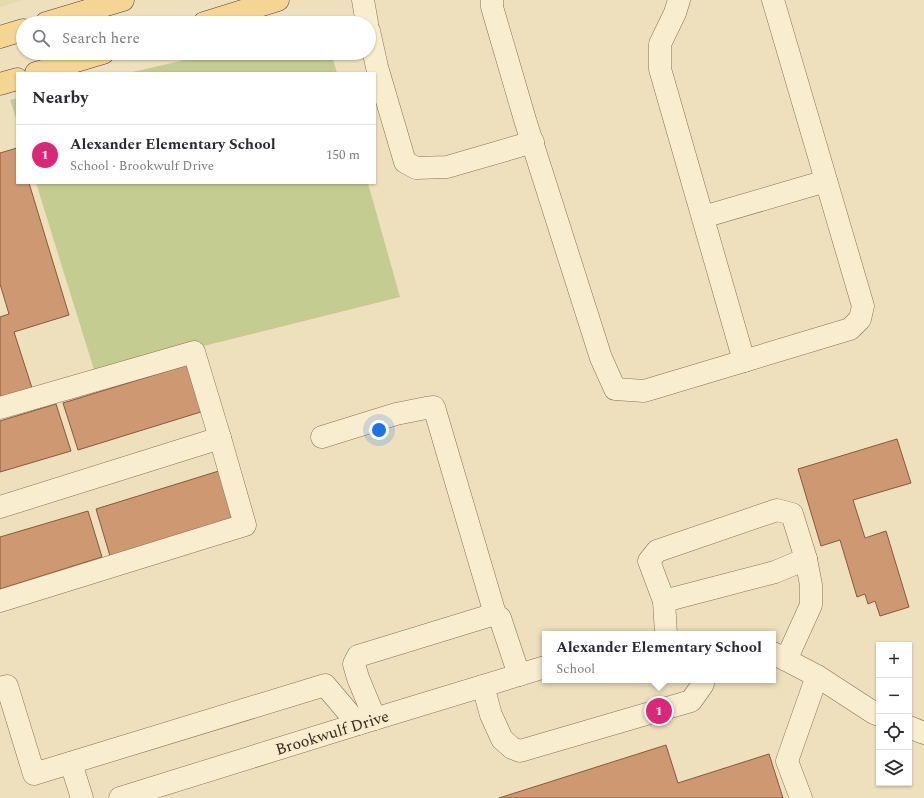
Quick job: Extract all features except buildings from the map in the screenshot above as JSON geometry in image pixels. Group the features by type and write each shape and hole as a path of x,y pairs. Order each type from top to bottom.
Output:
{"main road":[{"path":"69,16 123,0"},
{"path":"227,16 278,0"},
{"path":"0,37 16,32"},
{"path":"39,72 80,60"},
{"path":"0,84 16,79"}],"street":[{"path":"363,0 366,16"},
{"path":"492,0 492,7 533,142 601,358 615,389 644,391 850,329 860,319 863,306 773,0"},
{"path":"679,0 675,13 660,44 660,69 744,360"},
{"path":"375,60 405,162 416,168 447,167 533,142"},
{"path":"703,217 826,181"},
{"path":"0,408 194,352 245,525 0,601"},
{"path":"322,437 396,414 426,408 434,408 495,614 500,618 519,675"},
{"path":"0,507 220,438"},
{"path":"667,631 664,601 649,561 656,551 776,510 792,514 806,559 811,585 811,605 780,657 817,676 876,714"},
{"path":"664,601 775,572 806,559"},
{"path":"366,721 354,664 358,656 495,614"},
{"name":"Brookwulf Drive","path":"120,798 542,668"},
{"path":"801,798 787,762 817,676"},
{"path":"2,683 34,774 325,685 366,721"},
{"path":"483,686 492,716 502,738 512,748 520,751 691,701 703,683"},
{"path":"912,728 924,733"},
{"path":"71,763 82,798"}],"shaded area":[{"path":"0,0 23,0 0,7"}],"green space":[{"path":"185,60 333,60 337,72 132,72"},
{"path":"16,98 16,118 10,100"},
{"path":"36,184 368,184 400,297 95,373"}],"place":[{"name":"Alexander Elementary School","path":"659,711"}]}
